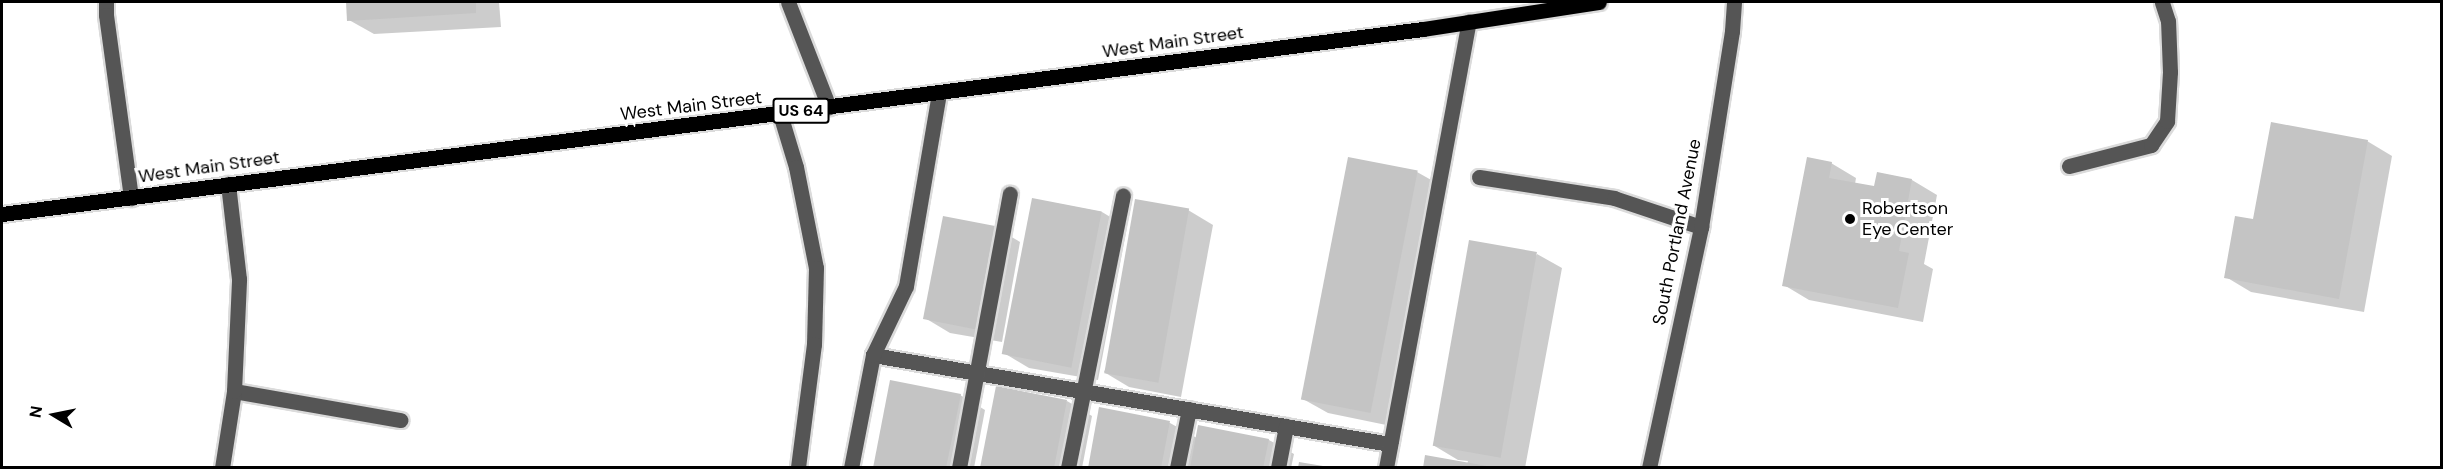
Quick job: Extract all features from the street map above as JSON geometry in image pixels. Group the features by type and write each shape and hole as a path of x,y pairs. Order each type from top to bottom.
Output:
{"main road":[{"name":"West Main Street","path":"2,214 939,93 1469,22 1573,4 1599,2"}],"street":[{"path":"106,2 105,15 131,198"},
{"path":"788,2 830,107"},
{"name":"South Portland Avenue","path":"1649,468 1701,227 1732,32 1734,2"},
{"path":"2069,166 2151,145 2167,121 2170,72 2168,21 2163,2"},
{"path":"1386,468 1469,22"},
{"path":"851,468 873,355 906,286 939,93"},
{"path":"780,114 799,178 816,268 814,344 798,468"},
{"path":"1479,177 1614,198 1701,227"},
{"path":"222,468 234,391 239,279 228,184"},
{"path":"959,468 1010,194"},
{"path":"1068,468 1123,196"},
{"path":"873,355 1390,444"},
{"path":"234,391 400,420"},
{"path":"1177,468 1189,409"},
{"path":"1278,468 1286,426"}],"building":[{"path":"346,2 476,2 476,13 347,21"},
{"path":"2271,122 2368,140 2339,299 2224,278 2235,216 2253,219"},
{"path":"1348,157 1418,171 1371,413 1301,399"},
{"name":"Robertson Eye Center","path":"1807,157 1832,162 1829,178 1874,186 1877,172 1912,179 1899,251 1909,253 1898,308 1782,286"},
{"path":"1032,198 1102,212 1071,368 1002,354"},
{"path":"1135,199 1189,209 1158,383 1104,373"},
{"path":"943,216 995,226 975,329 923,319"},
{"path":"1469,240 1537,252 1501,458 1433,446"},
{"path":"890,380 961,394 946,468 873,468"},
{"path":"996,386 1067,400 1054,468 980,468"},
{"path":"1099,407 1170,421 1161,468 1088,468"},
{"path":"1198,425 1269,439 1263,468 1190,468"},
{"path":"1425,455 1487,466 1487,468 1423,468"},
{"path":"1299,462 1323,466 1323,468 1298,468"}],"place":[{"name":"Robertson Eye Center","path":"1850,219"}]}
